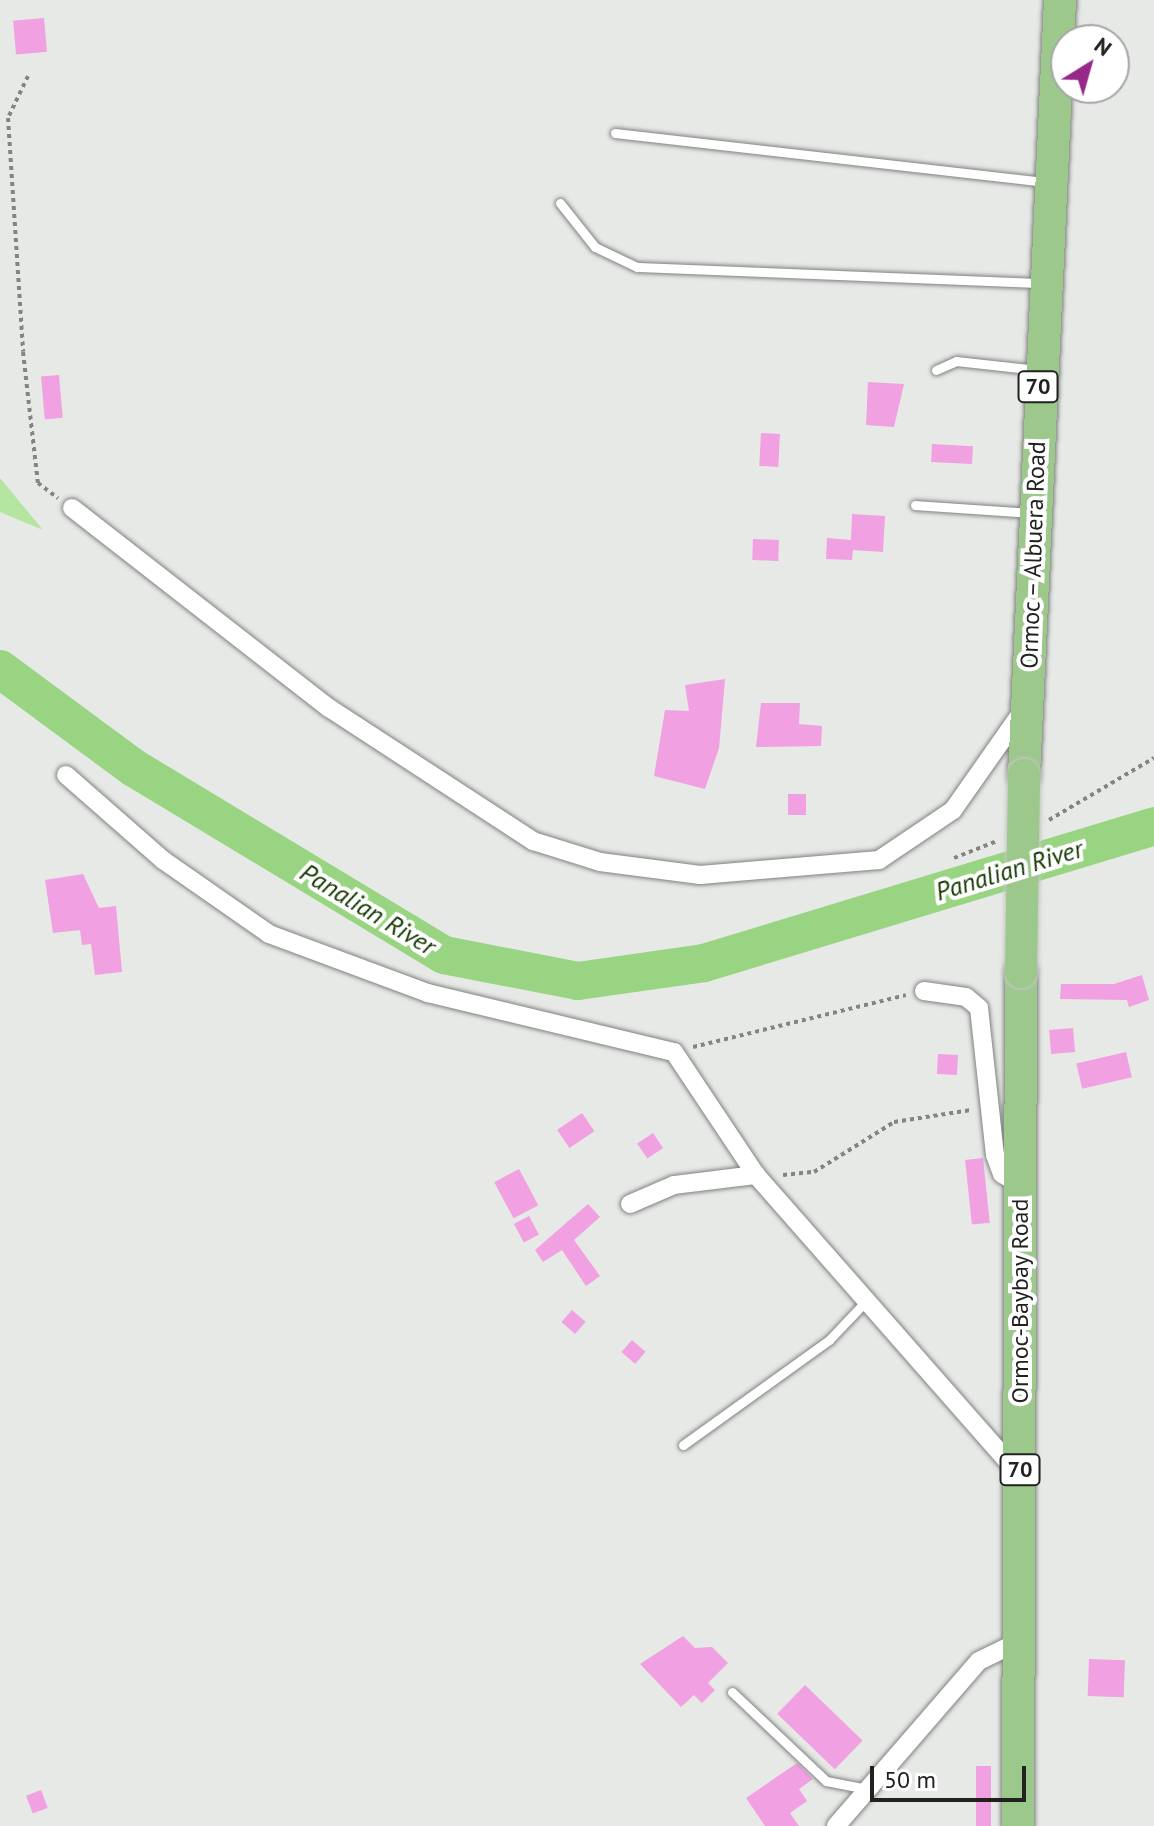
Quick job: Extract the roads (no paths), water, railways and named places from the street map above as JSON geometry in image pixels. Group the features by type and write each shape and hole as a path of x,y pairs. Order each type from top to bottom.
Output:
{"highway":[{"name":"Ormoc – Albuera Road","path":"1024,775 1039,370 1060,0"},
{"name":"Ormoc-Baybay Road","path":"1018,1826 1022,1640 1019,1184 1024,775"}],"street":[{"path":"72,508 329,708 533,841 600,862 700,875 879,860 953,810 1028,704"},
{"path":"66,775 163,860 269,934 428,993 674,1052 756,1175 1020,1477"},
{"path":"924,991 966,997 979,1008 986,1107 1002,1174 1019,1184"},
{"path":"630,1204 674,1185 756,1175"},
{"path":"836,1826 979,1661 1022,1640"}],"lane":[{"path":"615,133 1050,182"},
{"path":"560,203 595,247 637,267 1044,283"},
{"path":"936,370 956,361 1039,370"},
{"path":"915,505 1035,513"},
{"path":"683,1445 829,1340 867,1300"},
{"path":"732,1692 826,1781 868,1789"}],"waterway":[{"name":"Panalian River","path":"0,669 134,768 444,955 578,981 704,963 1154,826"}]}
